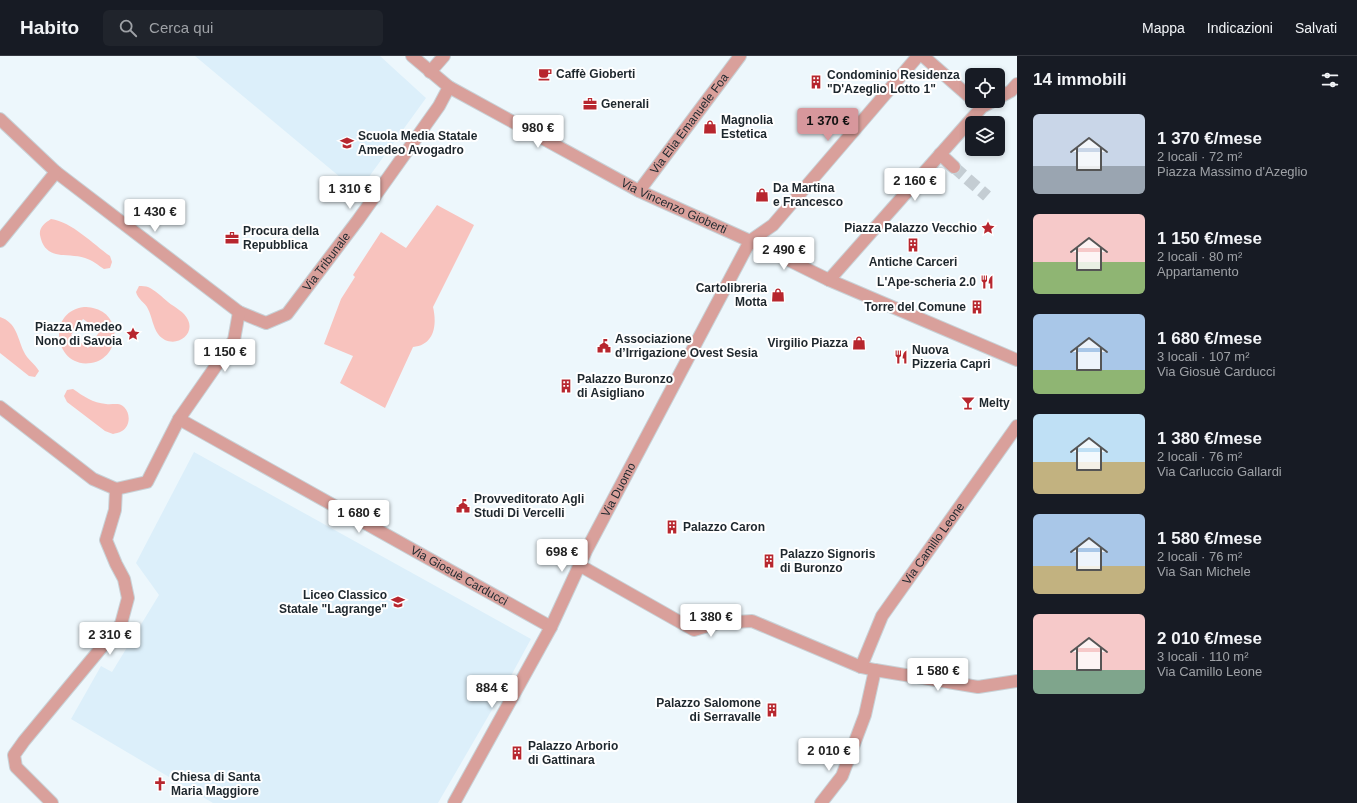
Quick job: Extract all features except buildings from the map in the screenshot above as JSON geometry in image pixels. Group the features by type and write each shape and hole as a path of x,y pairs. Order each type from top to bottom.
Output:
{"street":[{"name":"Via Vincenzo Gioberti","path":"412,56 449,86 639,191 750,241 829,280 1017,360"},
{"path":"430,72 444,56"},
{"name":"Via Elia Emanuele Foa","path":"639,191 740,56"},
{"path":"750,241 773,225 918,56"},
{"path":"923,56 965,93"},
{"path":"1005,94 1011,91 1017,84"},
{"name":"Via Tribunale","path":"239,312 266,323 287,314 358,220 439,106 449,86"},
{"path":"829,280 940,154 975,108"},
{"path":"0,119 56,172 239,312 234,340 179,419 147,482 116,489 93,479 0,407"},
{"path":"940,154 954,167"},
{"path":"0,241 56,172"},
{"name":"Via Duomo","path":"454,803 551,627 579,565 750,241"},
{"name":"Via Giosuè Carducci","path":"179,419 551,627"},
{"name":"Via Camillo Leone","path":"860,666 882,616 1017,426"},
{"path":"52,803 16,767 14,755 24,740 121,624 128,598 124,579 106,540 115,510 116,489"},
{"path":"579,565 694,630 718,623 752,621 860,666 875,670 978,687 1017,681"},
{"path":"821,803 842,776 865,715 875,670"}],"shaded area":[{"name":"Scuola Media Statale Amedeo Avogadro","path":"195,56 380,56 426,98 358,192"},
{"path":"437,205 474,225 433,307 435,320 433,333 426,342 413,347 385,408 340,383 353,356 324,344 341,299 355,277 353,275 381,232 406,248"},
{"path":"51,219 67,224 110,256 112,262 110,268 104,269 88,259 78,256 52,253 47,249 40,235 40,230"},
{"path":"139,286 147,287 153,290 187,317 190,326 189,332 181,340 175,342 169,341 163,339 158,334 148,309 137,295 136,292"},
{"path":"84,307 91,307 103,312 110,318 114,336 113,345 108,353 101,359 91,363 79,363 69,357 63,349 59,339 60,328 64,319 72,311","holes":["83,319 100,331 88,348 71,335"]},
{"path":"0,317 10,323 16,331 25,355 39,371 35,377 29,376 0,353"},
{"path":"73,389 92,401 122,405 129,416 125,429 113,434 105,431 67,402 64,396 67,390"},
{"path":"194,452 531,639 438,803 213,803 71,719 101,666 112,672 159,595 136,563"}],"tunnel":[{"path":"954,167 987,196"}],"place":[{"name":"Caffè Gioberti","path":"545,74"},
{"name":"Condominio Residenza \"D'Azeglio Lotto 1\"","path":"816,82"},
{"name":"Generali","path":"590,104"},
{"name":"Magnolia Estetica","path":"710,127"},
{"name":"Scuola Media Statale Amedeo Avogadro","path":"347,143"},
{"name":"Da Martina e Francesco","path":"762,195"},
{"name":"Piazza Palazzo Vecchio","path":"988,228"},
{"name":"Procura della Repubblica","path":"232,238"},
{"name":"Antiche Carceri","path":"913,245"},
{"name":"L'Ape-scheria 2.0","path":"987,282"},
{"name":"Cartolibreria Motta","path":"778,295"},
{"name":"Torre del Comune","path":"977,307"},
{"name":"Piazza Amedeo Nono di Savoia","path":"133,334"},
{"name":"Virgilio Piazza","path":"859,343"},
{"name":"Associazione d’Irrigazione Ovest Sesia","path":"604,346"},
{"name":"Nuova Pizzeria Capri","path":"901,357"},
{"name":"Palazzo Buronzo di Asigliano","path":"566,386"},
{"name":"Melty","path":"968,403"},
{"name":"Provveditorato Agli Studi Di Vercelli","path":"463,506"},
{"name":"Palazzo Caron","path":"672,527"},
{"name":"Palazzo Signoris di Buronzo","path":"769,561"},
{"name":"Liceo Classico Statale \"Lagrange\"","path":"398,602"},
{"name":"Palazzo Salomone di Serravalle","path":"772,710"},
{"name":"Palazzo Arborio di Gattinara","path":"517,753"},
{"name":"Chiesa di Santa Maria Maggiore","path":"160,784"}]}
